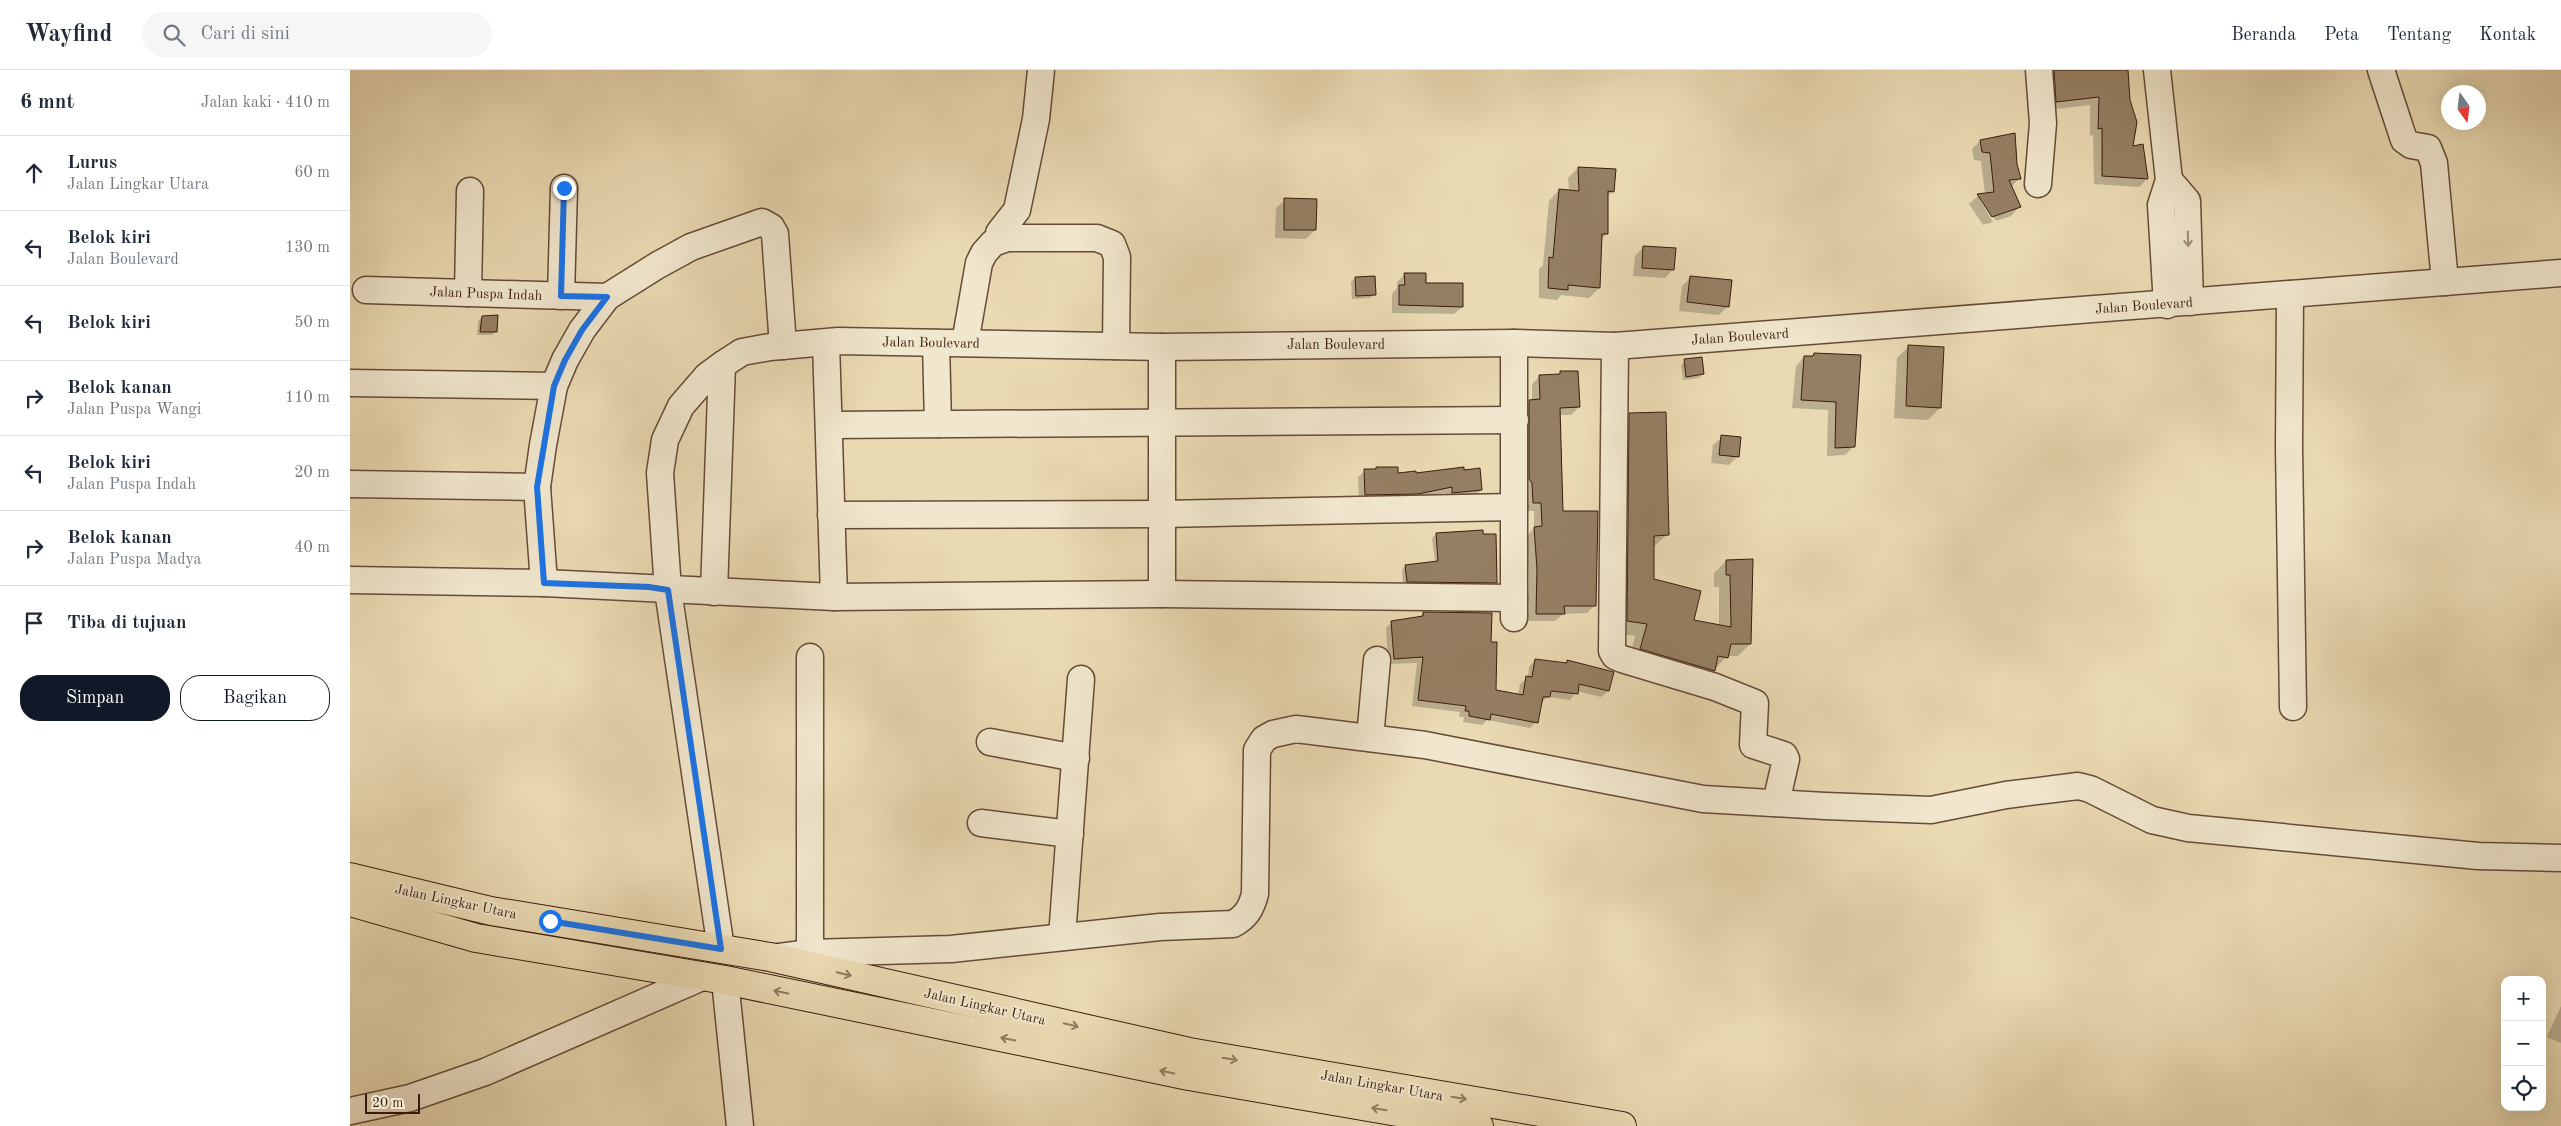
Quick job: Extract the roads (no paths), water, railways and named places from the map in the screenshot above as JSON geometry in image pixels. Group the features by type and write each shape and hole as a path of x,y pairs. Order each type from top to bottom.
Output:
{"main road":[{"name":"Jalan Lingkar Utara","path":"350,877 491,911 770,957 1189,1052 1622,1126"},
{"name":"Jalan Lingkar Utara","path":"350,902 476,938 713,979 1188,1076 1479,1126"},
{"path":"541,949 550,921"},
{"path":"957,1028 964,1001"}],"street":[{"path":"999,240 1001,230 1017,210 1036,119 1042,70"},
{"path":"2038,184 2043,123 2039,70"},
{"path":"2157,70 2169,180 2161,205 2179,304"},
{"path":"2381,70 2404,140 2411,145 2428,148 2434,163 2445,282"},
{"path":"561,296 564,188"},
{"path":"468,293 470,191"},
{"path":"544,583 537,487 554,386 565,360 582,330 607,297 691,247 762,222 772,227 776,234 783,346"},
{"path":"965,343 979,263 988,248 999,240 1097,238 1112,244 1117,257 1116,346"},
{"name":"Jalan Boulevard","path":"721,949 668,590 660,473 665,440 681,406 707,376 742,352 826,342 1162,348 1514,343 1614,346 2179,304 2561,273"},
{"name":"Jalan Puspa Indah","path":"366,290 607,297"},
{"path":"2290,294 2289,448 2293,707"},
{"path":"826,342 834,597"},
{"path":"936,343 938,424"},
{"path":"350,580 544,583 834,597 1162,594 1514,608 1514,343"},
{"path":"1614,346 1611,628 1613,654 1627,661 1715,687 1755,703 1753,745 1784,755 1786,759 1776,803"},
{"path":"1162,348 1162,594"},
{"path":"714,592 722,366"},
{"path":"350,383 554,386"},
{"path":"829,425 1515,420"},
{"path":"350,484 537,487"},
{"path":"831,515 1163,514 1514,507"},
{"path":"810,658 810,953"},
{"path":"1370,738 1377,660"},
{"path":"1062,937 1081,679"},
{"path":"770,957 810,953 951,948 1160,927 1232,924 1243,918 1252,908 1255,894 1257,750 1264,739 1282,731 1296,729 1425,745 1703,799 1931,810 2006,795 2078,786 2090,789 2152,820 2188,828 2478,856 2561,858"},
{"path":"990,742 1076,758"},
{"path":"981,824 1070,834"},
{"path":"350,1111 410,1098 486,1072 713,979 740,1126"}]}
